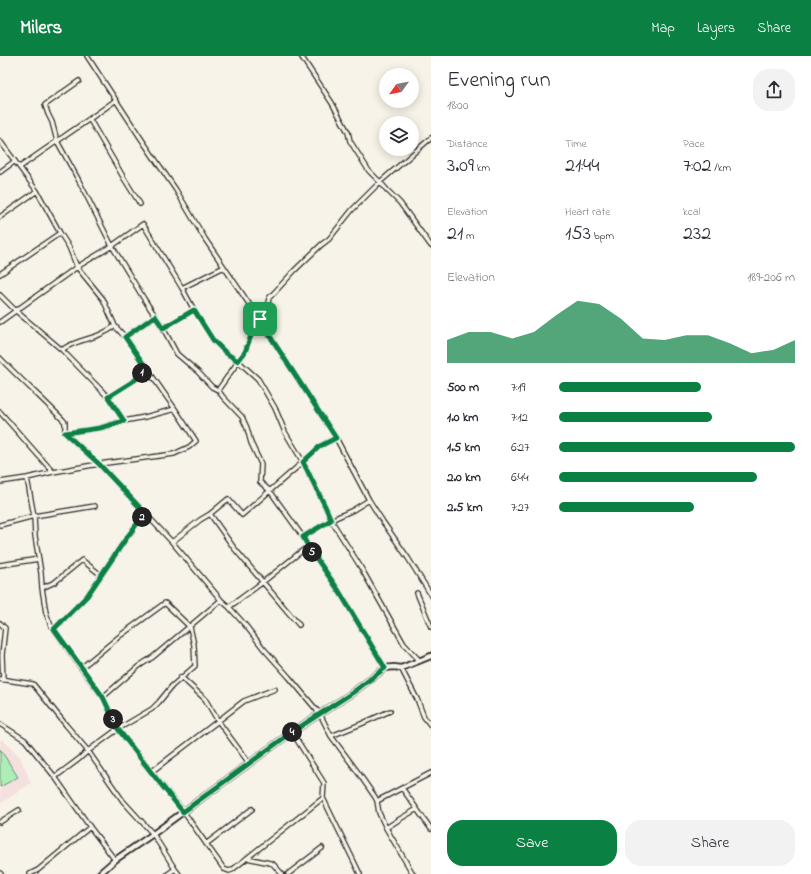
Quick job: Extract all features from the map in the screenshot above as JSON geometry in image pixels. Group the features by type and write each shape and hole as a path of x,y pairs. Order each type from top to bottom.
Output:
{"street":[{"path":"87,56 171,182 241,294 259,318 336,438 369,500 431,595"},
{"path":"301,56 332,103 348,132 350,141 369,171 406,211 431,246"},
{"path":"79,81 45,105 52,122 57,141 112,246 163,328 177,354 198,372 212,387 218,390 242,418 247,428 251,443 261,464 260,482 270,491 303,537 339,591 385,668"},
{"path":"20,167 90,120 116,100"},
{"path":"90,120 140,204"},
{"path":"218,390 245,352 259,318 271,312 268,303 269,298 295,270 328,239 352,210 380,182 431,138"},
{"path":"0,141 38,191 69,247 77,267 102,299 115,326 125,337 196,441 189,447 174,454 99,464 0,482"},
{"path":"0,172 15,161"},
{"path":"0,218 38,191"},
{"path":"0,322 77,267 112,246 143,224 213,340 226,353 238,361 258,379 285,432 303,462 331,520 360,566 404,644 420,661"},
{"path":"0,274 60,233"},
{"path":"182,288 224,267"},
{"path":"0,295 16,311 62,350 108,397 124,421"},
{"path":"163,328 194,310"},
{"path":"125,337 155,316"},
{"path":"62,350 72,344 100,334 115,326"},
{"path":"0,358 65,422 65,433 99,464 172,542 320,714 331,736 377,801 379,813 386,828 413,874"},
{"path":"108,397 135,380 147,369"},
{"path":"65,433 100,428 175,409"},
{"path":"0,412 53,472"},
{"path":"172,542 228,499 242,515 320,446 336,438"},
{"path":"27,478 34,516 35,536 46,613 51,626 103,697 118,729 183,812 224,869 229,871 323,798"},
{"path":"303,537 369,500"},
{"path":"0,525 34,516 95,506"},
{"path":"54,629 87,596 145,513"},
{"path":"210,514 234,548 299,625"},
{"path":"229,607 308,546"},
{"path":"0,565 39,559"},
{"path":"42,588 55,582 82,560 101,575"},
{"path":"417,593 431,627"},
{"path":"103,697 138,666 153,657 221,600"},
{"path":"55,777 118,729 152,709 181,677 195,666 194,645 190,627 165,603 121,635 81,668"},
{"path":"0,623 5,628 2,656 2,679 33,684 88,751 123,801 153,834 179,874"},
{"path":"98,874 115,860 292,732 352,693 385,668 401,668 431,656"},
{"path":"401,668 417,699 424,717 431,726"},
{"path":"181,677 205,698 218,721 249,763"},
{"path":"151,772 244,701 275,689"},
{"path":"331,736 390,711"},
{"path":"0,724 25,740 55,777 115,860"},
{"path":"292,732 324,783 323,798 360,874"},
{"path":"377,801 431,773"},
{"path":"402,788 431,829"},
{"path":"206,844 252,808"},
{"path":"0,822 19,810"},
{"path":"386,828 400,818 417,810"},
{"path":"30,874 38,870 90,827"},
{"path":"288,874 322,848"},
{"path":"247,858 273,864 282,874"},
{"path":"168,874 175,869"}],"shaded area":[{"path":"2,739 20,757 31,783 0,804 0,741"}],"green space":[{"path":"0,749 18,777 0,787"}],"route":[{"path":"194,310 213,340 226,353 238,361 245,352 258,317 260,319 336,438 320,446 303,462 331,520 303,537 339,591 385,668 352,693 292,732 183,812 118,729 103,697 54,629 87,596 145,513 99,464 65,433 100,428 124,421 108,397 135,380 147,369 125,337 155,316 163,328 194,310"}]}
